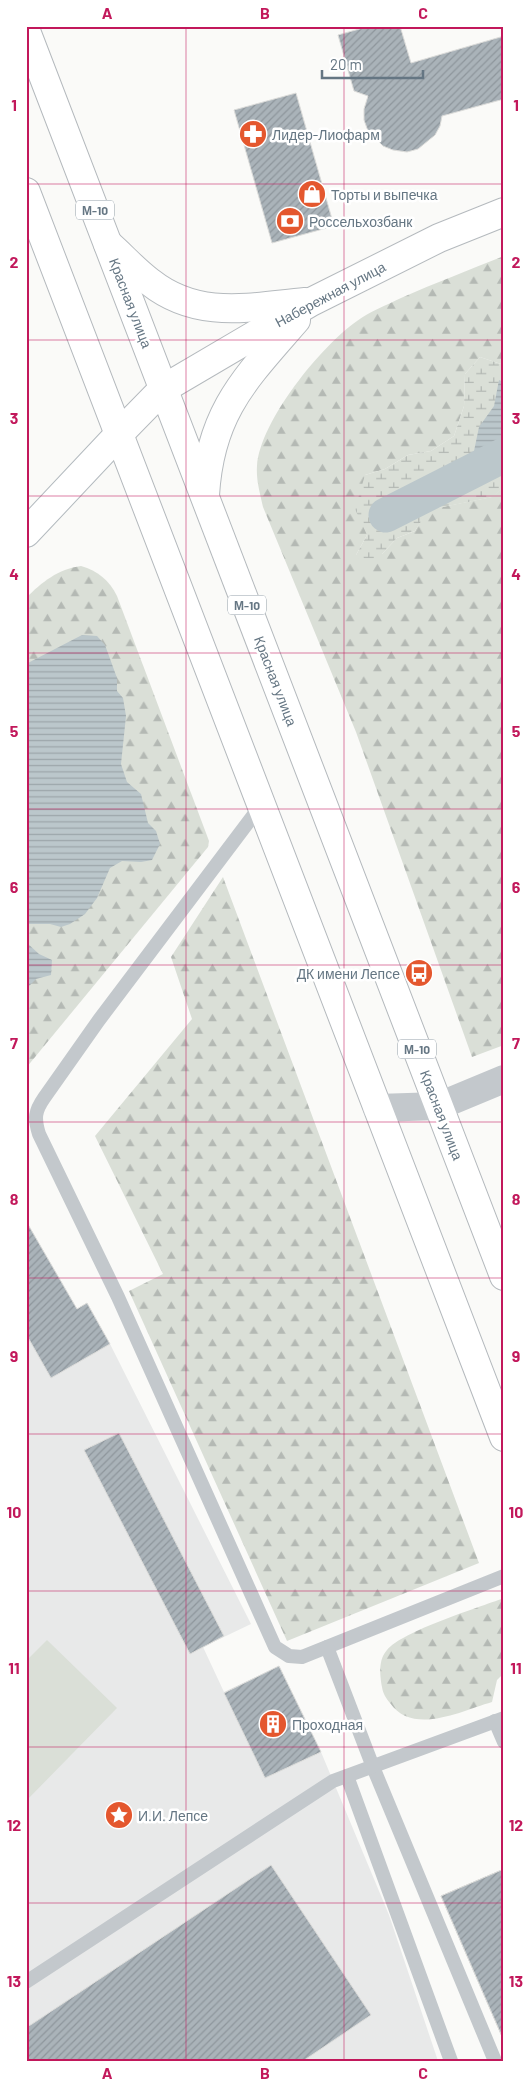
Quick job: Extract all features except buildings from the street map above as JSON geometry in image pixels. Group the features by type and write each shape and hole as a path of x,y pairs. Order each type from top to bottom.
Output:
{"main road":[{"name":"Красная улица","path":"26,31 504,1276"},
{"path":"26,192 504,1437"},
{"name":"Набережная улица","path":"120,433 163,389 311,302 439,238 504,212"},
{"path":"108,244 151,283 172,296 205,308 220,309 311,302"},
{"path":"205,495 207,468 213,442 232,398 260,360 311,302"},
{"path":"26,533 120,433"}],"street":[{"path":"377,1108 439,1106 504,1080"}],"lane":[{"path":"262,804 87,1037 36,1109 35,1121 39,1134 118,1297 275,1647 289,1656 302,1657 504,1576"},
{"path":"327,1647 373,1767 495,2061"},
{"path":"26,1982 333,1781 499,1719 504,1742"},
{"path":"347,1776 451,2061"}],"shaded area":[{"path":"499,380 504,382 504,460 490,473 474,451 479,427 494,406"},
{"path":"82,635 97,636 105,645 117,678 117,691 123,698 126,716 121,764 127,782 141,794 148,823 156,831 160,844 152,860 141,862 122,861 110,868 97,898 85,914 70,924 61,927 50,924 26,924 26,664"},
{"path":"26,942 39,954 52,960 51,975 36,979 26,989"},
{"path":"26,1221 77,1309 87,1303 110,1344 251,1624 203,1647 224,1692 279,1666 321,1752 389,1915 438,2061 26,2061"}],"green space":[{"path":"504,256 504,365 480,357 465,374 464,406 454,436 431,451 408,455 385,469 365,475 367,535 356,555 382,554 397,538 415,531 427,510 492,497 504,487 504,715 501,716 504,725 504,1045 472,1057 356,732 263,507 257,466 261,448 280,407 310,366 342,333 362,317 379,308"},
{"path":"480,357 504,365 504,487 493,497 428,510 415,531 397,538 382,554 365,566 356,555 367,535 355,509 365,475 385,469 408,455 431,451 454,436 464,406 465,374"},
{"path":"81,566 102,577 117,596 209,841 208,847 26,1068 26,598 51,577 65,570"},
{"path":"223,877 479,1563 287,1641 129,1291 163,1274 95,1136 192,1019 171,957"},
{"path":"504,1598 504,1673 497,1680 492,1702 452,1715 424,1720 411,1718 400,1713 387,1699 382,1689 380,1668 382,1658 387,1650 408,1635"},
{"path":"47,1640 117,1708 26,1801 26,1661"}],"waterway":[{"path":"386,515 504,455"}],"place":[{"name":"Лидер-Лиофарм","path":"253,134"},
{"name":"Торты и выпечка","path":"312,194"},
{"name":"Россельхозбанк","path":"290,221"},
{"name":"ДК имени Лепсе","path":"419,973"},
{"name":"Проходная","path":"273,1724"},
{"name":"И.И. Лепсе","path":"119,1815"}]}
